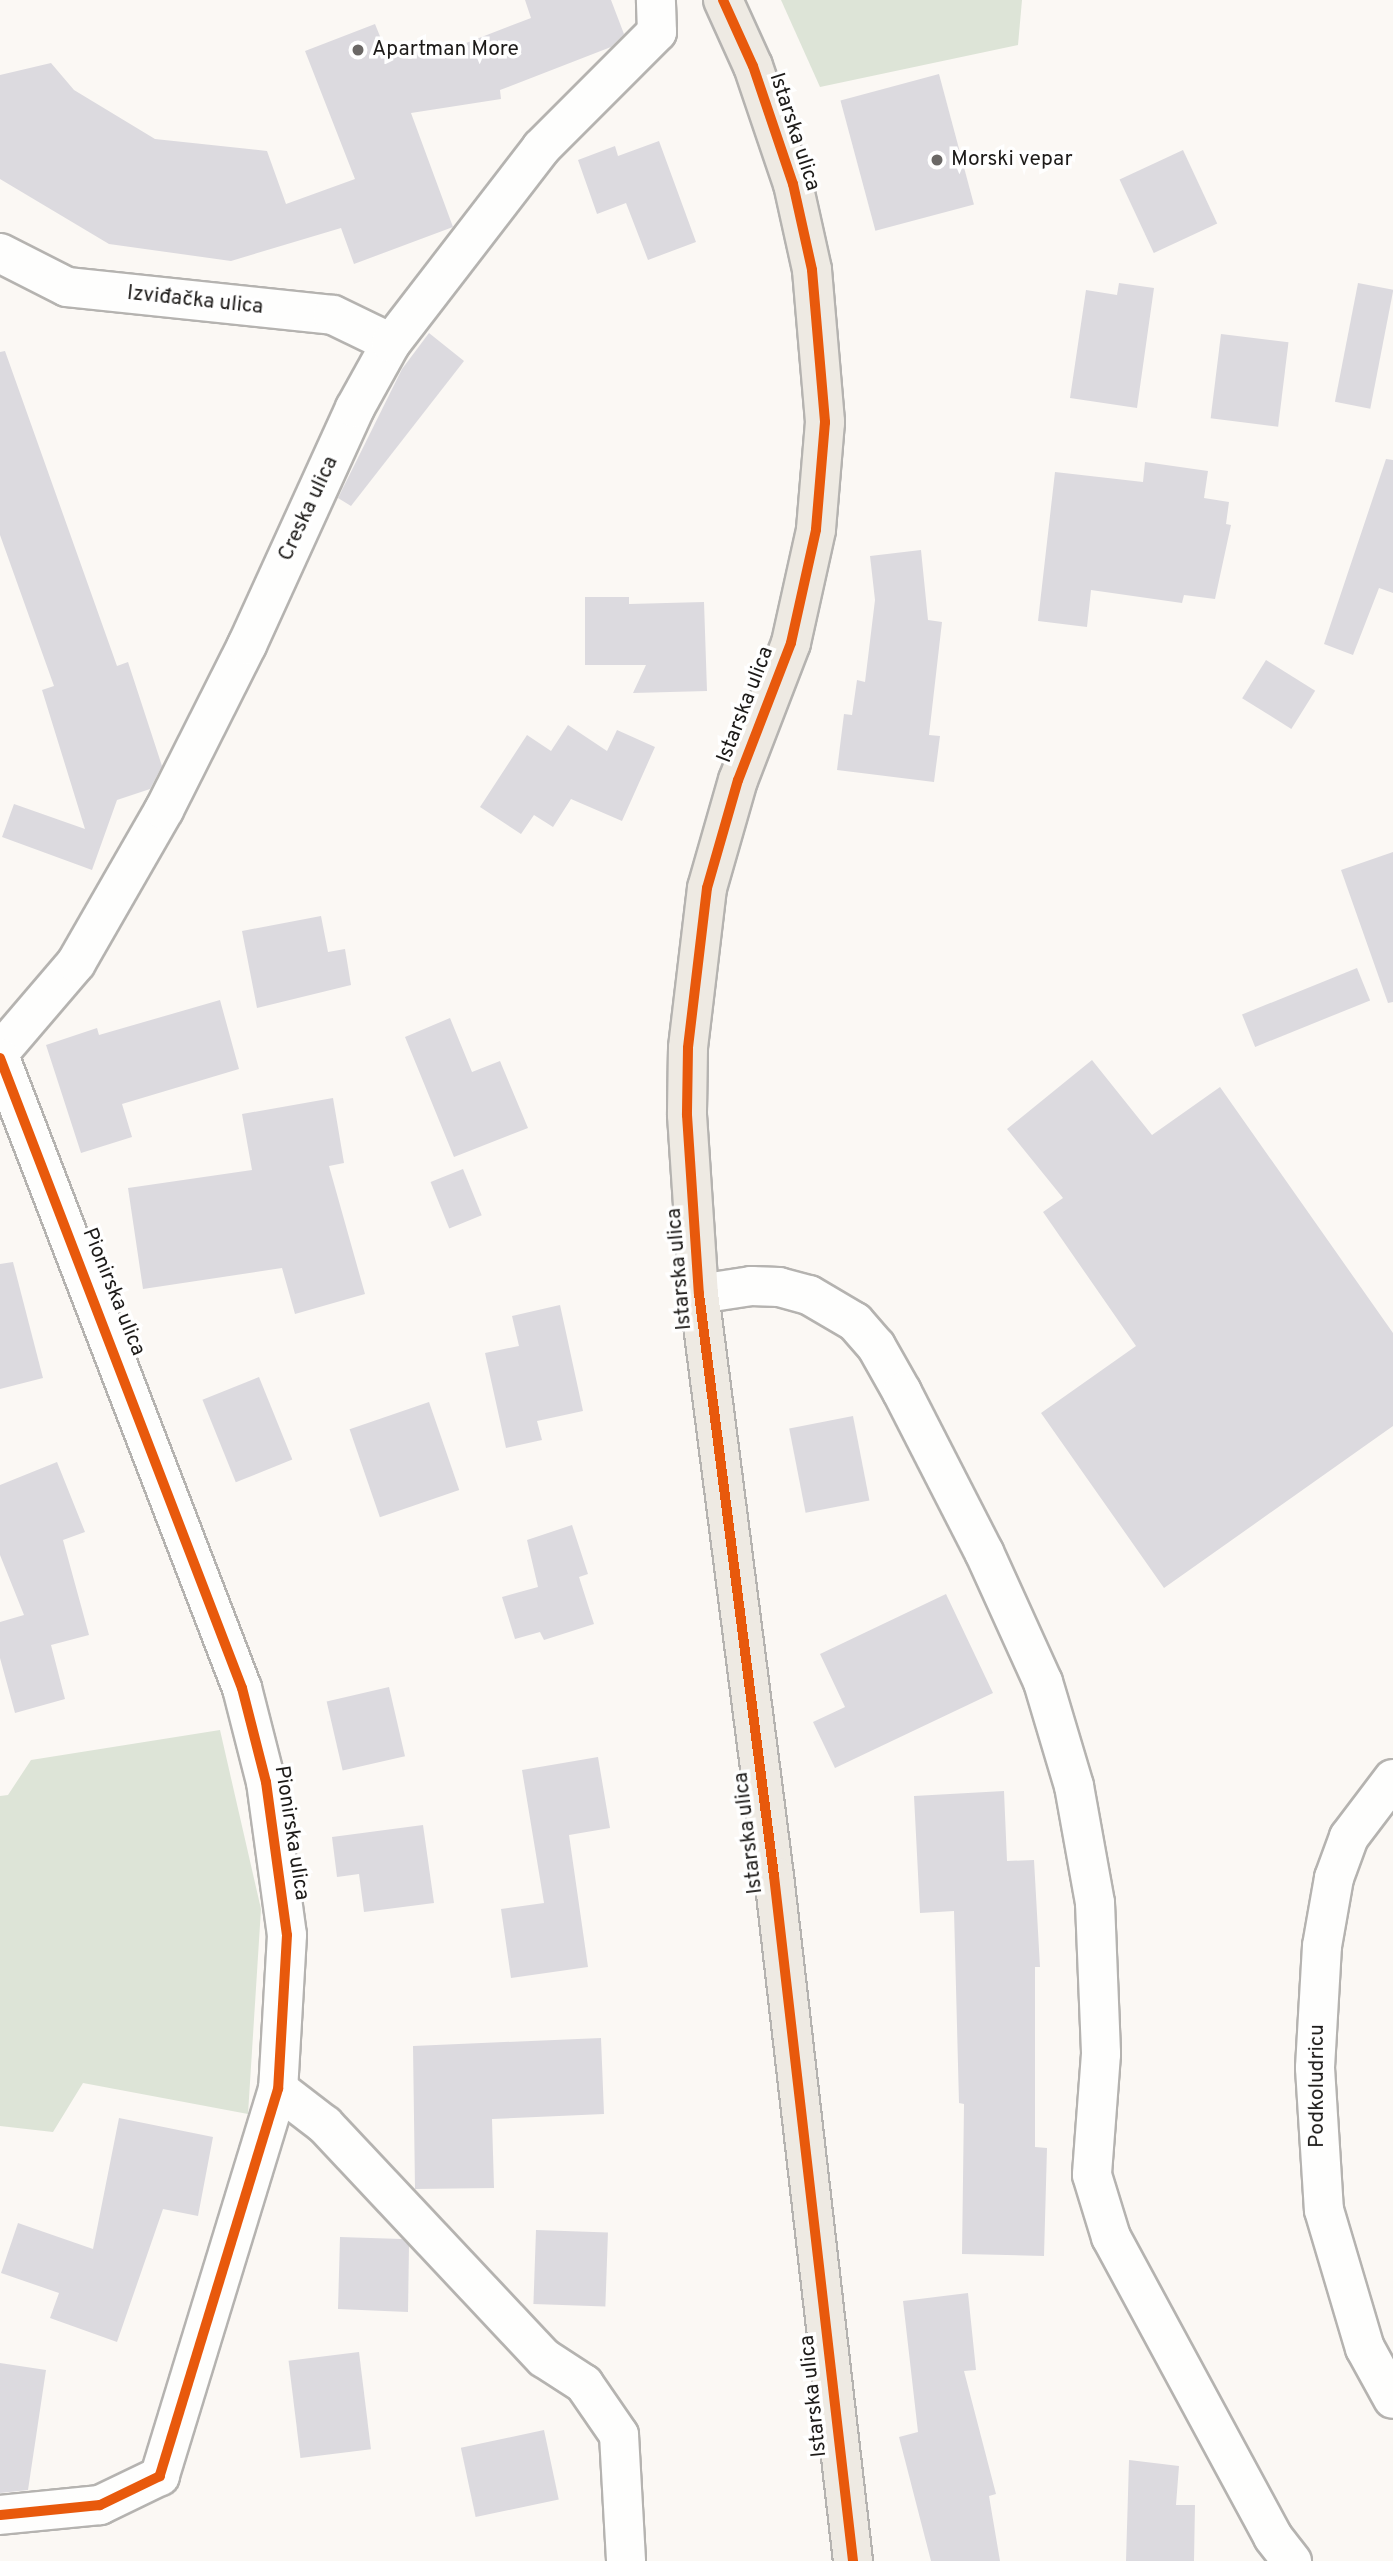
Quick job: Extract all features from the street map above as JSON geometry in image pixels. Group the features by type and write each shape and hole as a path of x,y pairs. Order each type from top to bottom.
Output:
{"main road":[{"name":"Istarska ulica","path":"723,0 753,66 793,184 812,270 825,422 816,530 791,643 738,780 707,888 694,977 687,1115 699,1294 774,1877 853,2561"}],"street":[{"name":"Creska ulica","path":"0,1055 76,963 164,810 247,645 355,408 391,343 541,148 657,32 656,0"},
{"name":"Izviđačka ulica","path":"0,253 67,287 333,315 391,343"},
{"name":"Pionirska ulica","path":"0,1055 242,1688 266,1782 287,1935 278,2089 160,2476 100,2505 0,2515"},
{"name":"Istarska ulica","path":"699,1294 751,1286 779,1287 809,1295 855,1322 876,1346 902,1392 1020,1627 1043,1682 1074,1786 1095,1903 1101,2054 1092,2175 1111,2237 1273,2537 1292,2561"},
{"name":"Podkoludricu","path":"1393,1779 1349,1837 1334,1878 1322,1946 1315,2068 1324,2210 1365,2348 1393,2399"},
{"path":"278,2089 325,2125 544,2358 584,2384 619,2435 626,2561"}],"shaded area":[{"path":"781,0 1022,0 1018,45 820,87"},
{"path":"220,1730 261,1909 248,2114 83,2083 53,2132 0,2126 0,1796 8,1795 31,1760"}],"building":[{"path":"525,0 611,0 624,34 611,47 500,90 501,99 411,113 453,227 354,264 341,228 231,261 109,244 0,179 0,75 51,63 74,90 155,139 267,151 286,204 355,179 305,51 375,24 388,56 461,45 531,18"},
{"path":"939,74 974,204 875,231 840,100"},
{"path":"659,141 696,242 648,260 626,203 597,214 578,160 615,146 618,156"},
{"path":"1183,150 1217,223 1154,253 1120,180"},
{"path":"1119,283 1154,288 1137,408 1070,398 1086,290 1117,295"},
{"path":"1358,283 1393,290 1370,409 1335,402"},
{"path":"429,333 464,361 351,506 338,498 402,369"},
{"path":"1221,334 1288,342 1278,427 1211,418"},
{"path":"5,351 117,666 128,662 162,766 150,789 117,800 92,870 2,837 14,804 85,829 42,690 54,686 0,535 0,352"},
{"path":"1386,459 1393,460 1393,593 1379,588 1353,655 1324,644"},
{"path":"1145,462 1208,471 1204,498 1229,502 1226,524 1231,525 1215,599 1184,595 1182,603 1091,590 1087,627 1038,621 1055,472 1143,482"},
{"path":"921,550 928,620 942,622 929,735 940,736 934,782 837,770 844,714 852,715 857,680 865,682 875,600 870,556"},
{"path":"585,597 629,597 629,604 704,602 707,691 633,693 646,665 585,665"},
{"path":"1266,660 1315,691 1291,729 1242,698"},
{"path":"568,725 607,751 617,730 655,747 622,821 571,799 553,827 534,815 521,834 480,807 527,735 551,751"},
{"path":"1393,852 1393,1002 1388,1003 1341,870"},
{"path":"321,916 328,952 345,949 351,985 257,1008 242,931"},
{"path":"1357,968 1370,1000 1255,1047 1242,1014"},
{"path":"220,1000 239,1069 122,1104 132,1137 81,1153 46,1045 97,1028 99,1035"},
{"path":"450,1018 472,1072 500,1061 528,1128 454,1157 405,1037"},
{"path":"1092,1060 1152,1135 1220,1087 1393,1333 1393,1426 1164,1588 1041,1413 1136,1346 1043,1212 1063,1198 1007,1129"},
{"path":"333,1098 344,1163 329,1166 365,1294 295,1314 282,1268 143,1289 128,1188 252,1170 242,1114"},
{"path":"463,1169 482,1215 449,1228 431,1182"},
{"path":"13,1262 43,1378 0,1389 0,1264"},
{"path":"560,1305 583,1411 537,1421 542,1440 506,1448 485,1353 519,1346 512,1316"},
{"path":"259,1377 292,1460 236,1482 202,1400"},
{"path":"429,1402 459,1490 380,1517 350,1429"},
{"path":"853,1416 869,1500 806,1513 789,1428"},
{"path":"57,1462 85,1532 63,1540 89,1635 51,1645 65,1699 15,1713 0,1658 0,1622 24,1615 0,1555 0,1485"},
{"path":"572,1525 588,1574 579,1577 594,1624 544,1640 540,1632 515,1639 502,1597 538,1587 527,1540"},
{"path":"946,1594 993,1693 835,1768 813,1722 845,1707 820,1654"},
{"path":"389,1687 405,1756 343,1771 327,1701"},
{"path":"598,1757 610,1828 569,1835 588,1967 511,1978 501,1909 544,1903 522,1770"},
{"path":"1004,1791 1007,1861 1034,1860 1040,1967 1035,1967 1035,2147 1047,2148 1044,2256 962,2254 964,2104 959,2103 954,1911 920,1913 914,1796"},
{"path":"423,1825 434,1903 364,1912 359,1874 337,1877 332,1837"},
{"path":"601,2038 604,2114 492,2119 494,2188 415,2189 413,2046"},
{"path":"119,2118 213,2137 198,2216 163,2209 117,2342 50,2318 59,2293 1,2273 18,2223 93,2249"},
{"path":"536,2230 608,2233 605,2306 533,2304"},
{"path":"340,2237 402,2239 409,2246 408,2312 338,2309"},
{"path":"968,2293 976,2370 964,2371 996,2494 989,2496 1000,2561 931,2561 899,2437 918,2432 903,2301"},
{"path":"359,2352 371,2449 300,2458 289,2361"},
{"path":"0,2363 46,2370 28,2490 0,2493"},
{"path":"544,2430 559,2499 476,2517 461,2448"},
{"path":"1129,2460 1179,2466 1176,2505 1195,2505 1194,2561 1126,2561"}],"cycle path":[{"path":"723,0 753,66 793,184 812,270 825,422 816,530 791,643 738,780 707,888 688,1048 687,1115 699,1294 774,1876 853,2561"},
{"path":"0,1058 242,1688 266,1782 287,1935 278,2089 160,2476 100,2505 0,2515"}],"place":[{"name":"Apartman More","path":"358,50"},
{"name":"Morski vepar","path":"937,160"}]}
